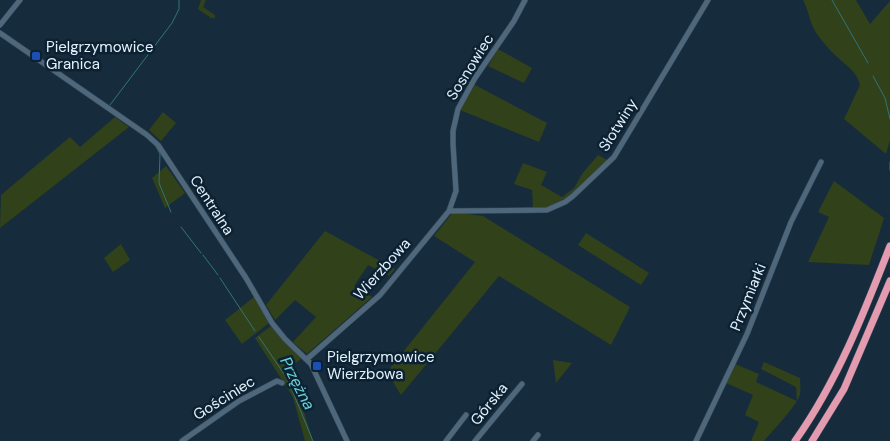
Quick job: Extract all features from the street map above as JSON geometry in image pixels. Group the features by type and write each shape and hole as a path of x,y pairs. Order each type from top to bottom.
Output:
{"highway":[{"path":"795,441 832,381 854,334 890,246"},
{"path":"812,441 844,389 890,282"}],"street":[{"path":"0,25 20,0"},
{"name":"Sosnowiec","path":"449,211 455,198 457,186 452,144 458,109 475,78 514,21 525,0"},
{"name":"Słotwiny","path":"449,211 547,210 565,202 614,157 708,0"},
{"name":"Centralna","path":"0,33 147,135 158,145 246,278 272,323 285,339 308,359 314,368 347,441"},
{"name":"Przymiarki","path":"696,441 747,334 791,222 821,162"},
{"name":"Wierzbowa","path":"308,359 380,295 449,211"},
{"name":"Gościniec","path":"182,441 239,401 277,381 282,383"},
{"name":"Górska","path":"475,441 522,384"},
{"path":"446,441 466,415"},
{"path":"533,441 538,435"}],"green space":[{"path":"201,0 206,0 203,7 215,15 215,18 211,18 198,9"},
{"path":"803,0 856,0 870,24 890,1 890,140 886,154 844,119 860,85 853,72 817,34"},
{"path":"498,49 532,68 524,83 488,66"},
{"path":"475,85 547,123 539,142 460,110"},
{"path":"163,112 176,123 161,141 149,130"},
{"path":"115,117 129,127 0,228 1,195 70,137 80,147"},
{"path":"598,155 609,161 577,190 548,208 533,208 532,190 514,184 523,163 547,172 541,185 562,197 574,188 582,174"},
{"path":"166,166 185,193 165,208 152,178"},
{"path":"834,181 884,218 869,265 808,262 829,217 818,212"},
{"path":"453,212 483,216 630,307 611,345 499,276 401,395 387,372 475,262 434,236"},
{"path":"325,231 395,269 389,276 368,265 354,286 372,297 307,354 293,342 316,317 295,300 275,320 266,305"},
{"path":"586,233 649,273 641,285 578,245"},
{"path":"121,244 130,260 113,272 104,258"},
{"path":"254,297 269,323 242,344 225,320"},
{"path":"271,326 302,358 287,370 288,379 302,406 313,441 305,441 293,397 255,338"},
{"path":"553,360 572,363 556,383"},
{"path":"764,362 800,378 800,392 797,401 796,387 761,369"},
{"path":"735,364 759,374 756,382 797,401 764,441 751,441 759,422 745,415 753,395 726,383"}],"waterway":[{"name":"Przężna","path":"110,105 172,23 179,9 179,0"},
{"path":"832,0 868,63"},
{"path":"873,76 885,98 890,119"},
{"name":"Przężna","path":"156,147 160,154 159,183 171,212"},
{"path":"890,162 890,170"},
{"name":"Przężna","path":"181,227 201,253"},
{"name":"Przężna","path":"203,255 218,275"},
{"name":"Przężna","path":"220,278 255,331"},
{"name":"Przężna","path":"259,337 284,374 313,441"}],"place":[{"name":"Pielgrzymowice Granica","path":"36,56"},
{"name":"Pielgrzymowice Wierzbowa","path":"317,366"}]}
